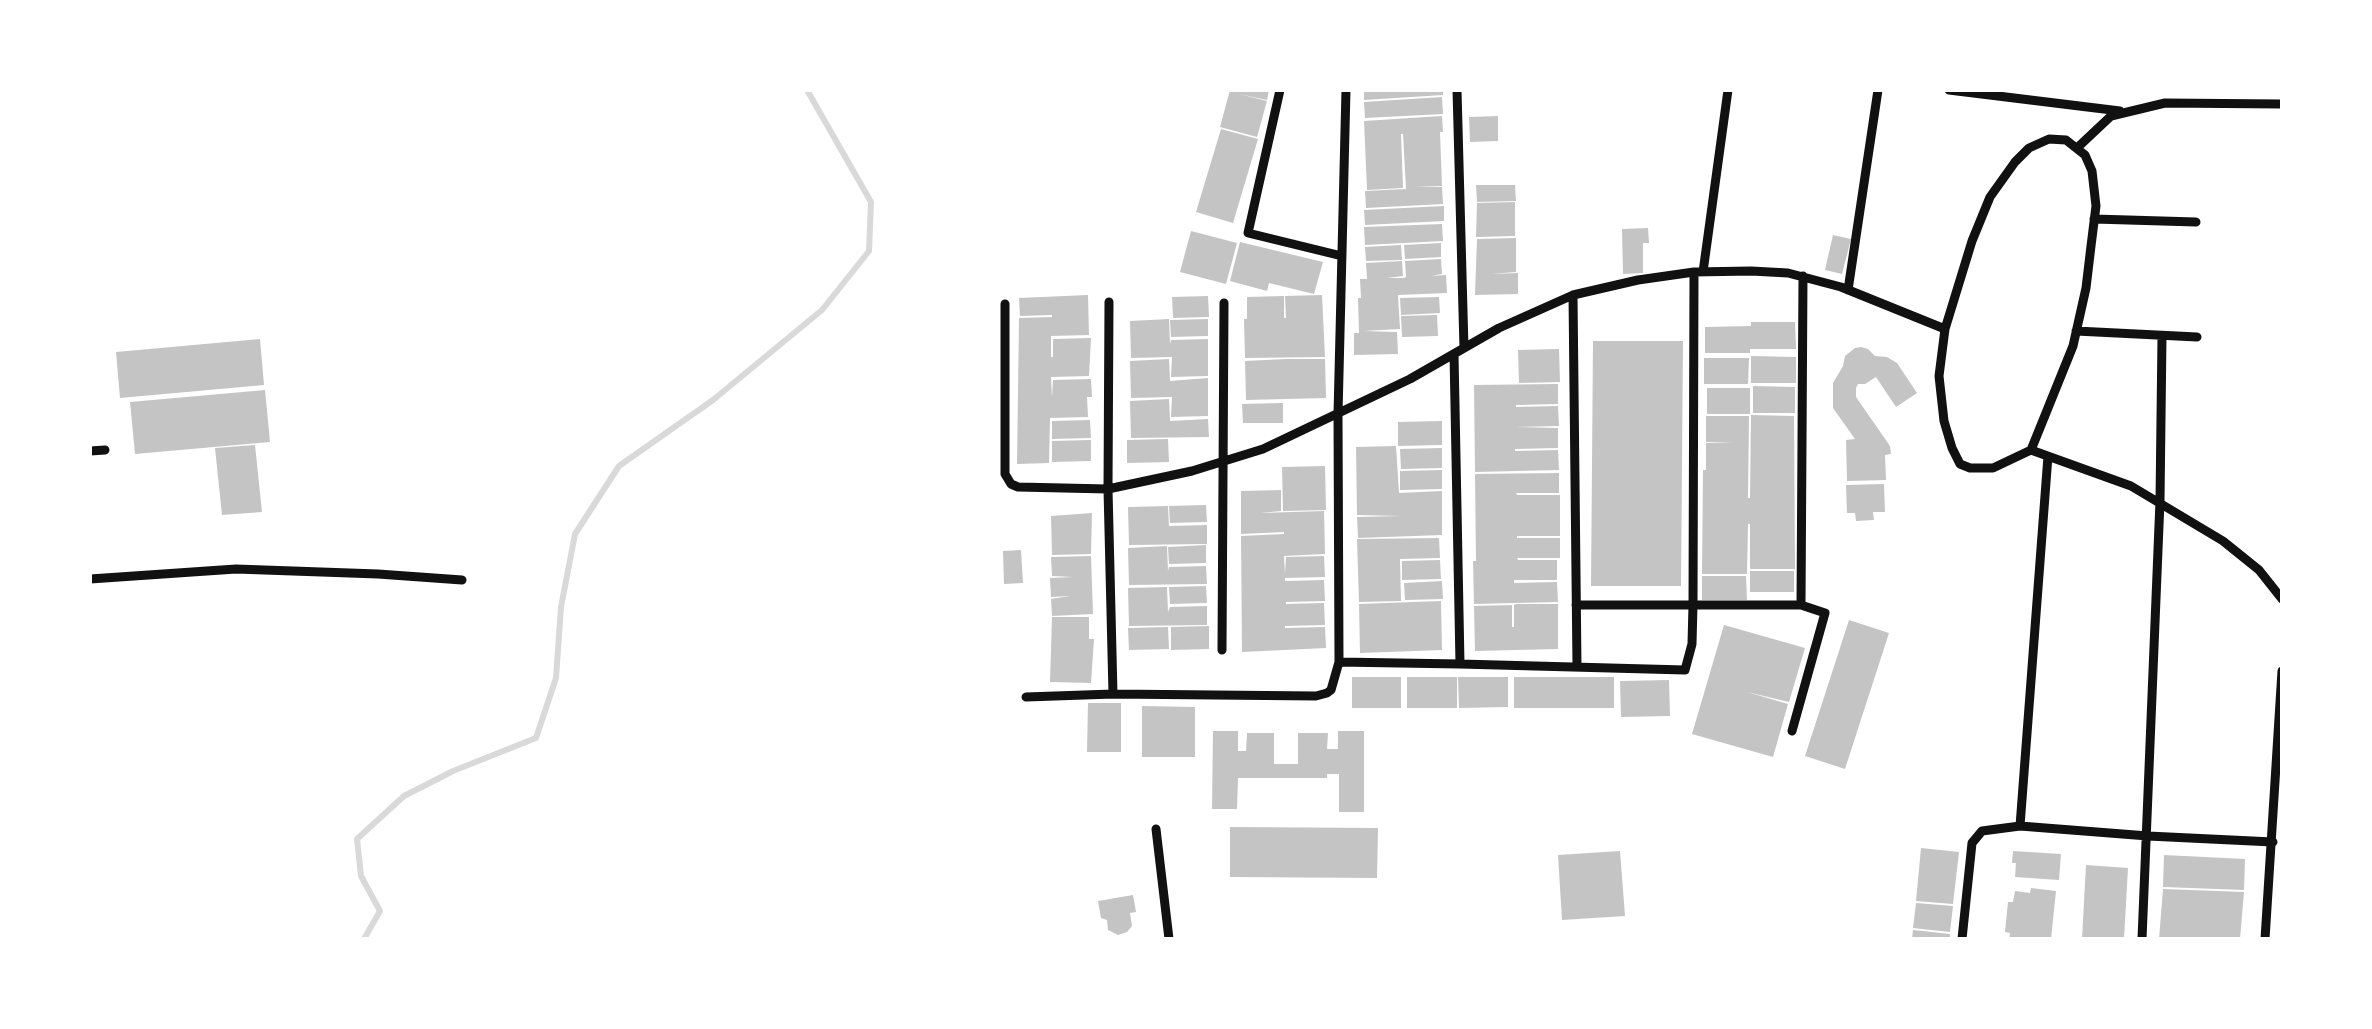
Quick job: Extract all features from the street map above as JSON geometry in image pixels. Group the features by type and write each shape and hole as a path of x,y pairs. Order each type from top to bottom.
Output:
{"street":[{"path":"1280,90 1248,233 1342,256"},
{"path":"1026,696 1316,696 1332,690 1339,662 1338,414 1346,90"},
{"path":"1458,90 1460,664"},
{"path":"1339,662 1685,670 1692,644 1699,272 1728,90"},
{"path":"1848,290 1878,90"},
{"path":"1949,90 2130,112"},
{"path":"2178,90 2182,102"},
{"path":"2077,148 2111,116 2165,102 2282,104"},
{"path":"2048,139 2066,140 2085,155 2092,171 2094,219 2086,288 2076,331 2062,378 2031,450 1994,468 1960,464 1944,420 1939,376 1944,329 1990,197 2004,174 2030,148 2048,139"},
{"path":"2094,219 2196,222"},
{"path":"1006,304 1007,479 1018,487 1108,488 1192,470 1263,449 1410,379 1499,328 1572,296 1638,280 1699,272 1752,271 1802,276 1944,329"},
{"path":"1801,605 1802,276"},
{"path":"1572,296 1577,667"},
{"path":"1109,302 1113,694"},
{"path":"1222,650 1224,303"},
{"path":"2076,331 2196,337"},
{"path":"2142,939 2160,500 2162,336"},
{"path":"90,451 105,450"},
{"path":"2031,450 2160,500 2259,570 2282,599"},
{"path":"2020,826 2048,456"},
{"path":"90,579 236,569 462,580"},
{"path":"1576,605 1801,605 1825,613 1792,730"},
{"path":"2265,939 2282,671"},
{"path":"1962,939 1972,843 1982,831 2020,826 2272,842"},
{"path":"1156,829 1169,939"}],"building":[{"path":"1230,90 1269,90 1267,100 1239,94 1267,101 1257,137 1220,127"},
{"path":"1364,90 1443,90 1443,95 1364,100"},
{"path":"1442,97 1443,114 1365,118 1364,102"},
{"path":"1442,116 1442,186 1414,187 1442,187 1443,204 1366,208 1365,191 1406,189 1401,134 1403,188 1367,190 1364,121"},
{"path":"1498,116 1498,141 1470,142 1469,117"},
{"path":"1221,129 1258,139 1233,223 1196,212"},
{"path":"1476,185 1515,185 1516,201 1477,202"},
{"path":"1515,202 1515,236 1476,237 1477,203"},
{"path":"1444,206 1444,221 1365,225 1364,210"},
{"path":"1442,224 1443,241 1365,245 1364,227"},
{"path":"1648,228 1649,243 1643,243 1643,273 1623,274 1622,229"},
{"path":"1191,231 1237,243 1226,284 1180,272"},
{"path":"1833,235 1851,239 1842,274 1825,270"},
{"path":"1516,238 1516,272 1491,274 1518,273 1518,294 1475,295 1477,239"},
{"path":"1240,242 1323,262 1314,294 1269,283 1267,291 1230,281"},
{"path":"1441,243 1441,257 1405,259 1404,245"},
{"path":"1401,245 1402,260 1366,261 1365,247"},
{"path":"1441,259 1442,274 1431,276 1446,275 1447,293 1398,295 1400,329 1363,331 1397,332 1398,354 1354,355 1354,333 1359,333 1360,279 1367,279 1366,263 1402,261 1403,276 1387,278 1404,278 1405,261"},
{"path":"1088,295 1089,335 1051,336 1051,357 1053,339 1091,338 1089,376 1051,377 1052,398 1053,380 1091,379 1088,417 1050,418 1049,463 1017,464 1019,318 1052,317 1020,316 1019,298"},
{"path":"1322,295 1325,357 1245,358 1247,297 1284,296 1286,318 1285,296"},
{"path":"1208,296 1209,317 1173,318 1172,297"},
{"path":"1439,297 1440,313 1401,315 1400,298"},
{"path":"1437,315 1438,336 1402,337 1401,316"},
{"path":"1169,319 1170,344 1171,340 1208,339 1208,376 1171,377 1172,357 1131,358 1130,321"},
{"path":"1208,319 1208,336 1171,337 1170,320"},
{"path":"1751,322 1795,322 1796,349 1705,353 1705,327 1751,326"},
{"path":"260,339 264,385 120,398 116,352"},
{"path":"1593,341 1683,341 1681,586 1591,586"},
{"path":"1861,347 1897,363 1917,393 1896,407 1876,377 1856,388 1856,397 1890,446 1891,454 1885,455 1886,480 1847,481 1846,440 1855,439 1833,408 1833,383 1845,356"},
{"path":"1559,349 1560,382 1519,383 1518,350"},
{"path":"1751,356 1796,357 1796,383 1751,383"},
{"path":"1704,358 1749,358 1748,384 1704,384"},
{"path":"1169,359 1170,381 1208,378 1208,416 1171,417 1172,397 1131,398 1130,361"},
{"path":"1325,359 1326,398 1246,400 1245,361"},
{"path":"1558,384 1558,404 1516,407 1558,406 1559,426 1516,427 1558,428 1558,448 1515,451 1558,450 1559,470 1475,472 1474,385"},
{"path":"1753,386 1795,387 1795,413 1753,413"},
{"path":"1707,388 1750,388 1750,414 1707,414"},
{"path":"265,390 270,442 135,454 130,402"},
{"path":"1169,399 1170,421 1208,419 1209,437 1131,438 1130,401"},
{"path":"1283,403 1283,423 1243,423 1242,404"},
{"path":"1751,415 1794,416 1795,569 1750,569 1748,524 1747,574 1702,574 1706,443 1733,443 1706,442 1706,416 1749,416 1750,498"},
{"path":"1090,420 1091,438 1052,439 1052,421"},
{"path":"1442,421 1442,445 1398,446 1398,422"},
{"path":"1168,439 1169,462 1127,463 1127,440"},
{"path":"1091,440 1091,461 1052,462 1052,441"},
{"path":"255,445 262,512 222,515 215,448"},
{"path":"1396,446 1399,493 1442,491 1442,535 1358,538 1357,517 1401,516 1357,515 1356,447"},
{"path":"1442,448 1442,468 1401,469 1400,449"},
{"path":"1325,466 1326,510 1283,511 1282,467"},
{"path":"1442,470 1442,489 1400,490 1400,471"},
{"path":"1559,473 1559,493 1516,493 1560,495 1560,536 1517,536 1560,538 1560,558 1517,558 1557,560 1557,580 1514,580 1557,582 1558,602 1474,604 1475,474"},
{"path":"1884,484 1885,512 1873,512 1874,520 1856,521 1855,513 1847,513 1846,485"},
{"path":"1281,490 1281,511 1260,513 1324,511 1325,554 1284,556 1285,574 1286,557 1324,556 1325,577 1285,581 1324,580 1325,601 1286,604 1324,603 1325,625 1285,628 1325,627 1326,648 1242,652 1241,536 1284,532 1241,534 1241,491"},
{"path":"1206,505 1207,522 1170,523 1169,506"},
{"path":"1168,506 1169,526 1207,525 1207,544 1129,545 1128,507"},
{"path":"1092,513 1091,554 1052,555 1051,516"},
{"path":"1439,538 1440,558 1400,559 1401,601 1359,602 1357,539"},
{"path":"1206,545 1206,563 1169,564 1168,547"},
{"path":"1167,546 1168,571 1169,567 1206,566 1207,584 1129,585 1128,548"},
{"path":"1021,550 1023,583 1004,584 1003,551"},
{"path":"1091,556 1093,614 1052,616 1051,599 1070,596 1051,597 1050,578 1073,577 1052,576 1051,557"},
{"path":"1440,560 1441,579 1402,580 1402,561"},
{"path":"1750,571 1794,571 1794,592 1750,592"},
{"path":"1702,576 1746,576 1747,600 1702,600"},
{"path":"1442,581 1443,599 1405,600 1404,583"},
{"path":"1206,586 1207,603 1170,604 1169,587"},
{"path":"1167,587 1168,612 1170,607 1207,606 1207,625 1129,626 1128,588"},
{"path":"1441,601 1442,650 1360,653 1359,604"},
{"path":"1516,604 1558,604 1558,649 1475,651 1474,606 1512,605 1514,627"},
{"path":"1052,617 1089,617 1089,639 1094,639 1091,683 1050,682"},
{"path":"1849,620 1889,633 1845,769 1805,756"},
{"path":"1724,625 1805,648 1789,702 1747,692 1788,704 1773,757 1692,734"},
{"path":"1209,626 1209,649 1171,650 1171,627"},
{"path":"1168,627 1169,649 1129,650 1128,628"},
{"path":"1352,677 1401,677 1401,708 1352,708"},
{"path":"1407,677 1457,677 1457,708 1407,708"},
{"path":"1458,677 1508,677 1508,707 1459,708"},
{"path":"1514,677 1614,677 1614,708 1514,708"},
{"path":"1669,680 1670,716 1621,717 1620,681"},
{"path":"1088,703 1121,703 1121,752 1087,752"},
{"path":"1142,706 1195,707 1195,757 1142,757"},
{"path":"1213,731 1238,731 1238,751 1246,751 1247,733 1274,733 1274,764 1298,764 1298,733 1328,733 1327,749 1338,749 1338,731 1364,731 1364,812 1339,812 1339,774 1327,774 1327,778 1238,778 1237,809 1212,809"},
{"path":"1230,827 1378,828 1377,878 1230,877"},
{"path":"1921,848 1959,852 1953,904 1916,901"},
{"path":"1620,851 1625,916 1562,920 1558,855"},
{"path":"2013,851 2061,854 2059,880 2015,877"},
{"path":"2164,855 2245,859 2244,890 2163,887"},
{"path":"2086,865 2128,868 2124,939 2082,939"},
{"path":"2031,888 2056,891 2051,939 2009,939 2010,933 2005,932 2008,902 2013,902 2015,891 2030,893"},
{"path":"2163,889 2244,892 2240,939 2159,939"},
{"path":"1133,895 1136,912 1130,913 1132,926 1118,935 1108,930 1098,901"},
{"path":"1916,903 1953,906 1950,932 1913,928"},
{"path":"1913,930 1950,934 1950,939 1912,939"}],"waterway":[{"path":"364,939 380,911 361,876 357,839 404,796 453,771 536,738 556,678 561,607 575,534 619,466 713,400 822,310 869,251 871,202 807,90"}]}
